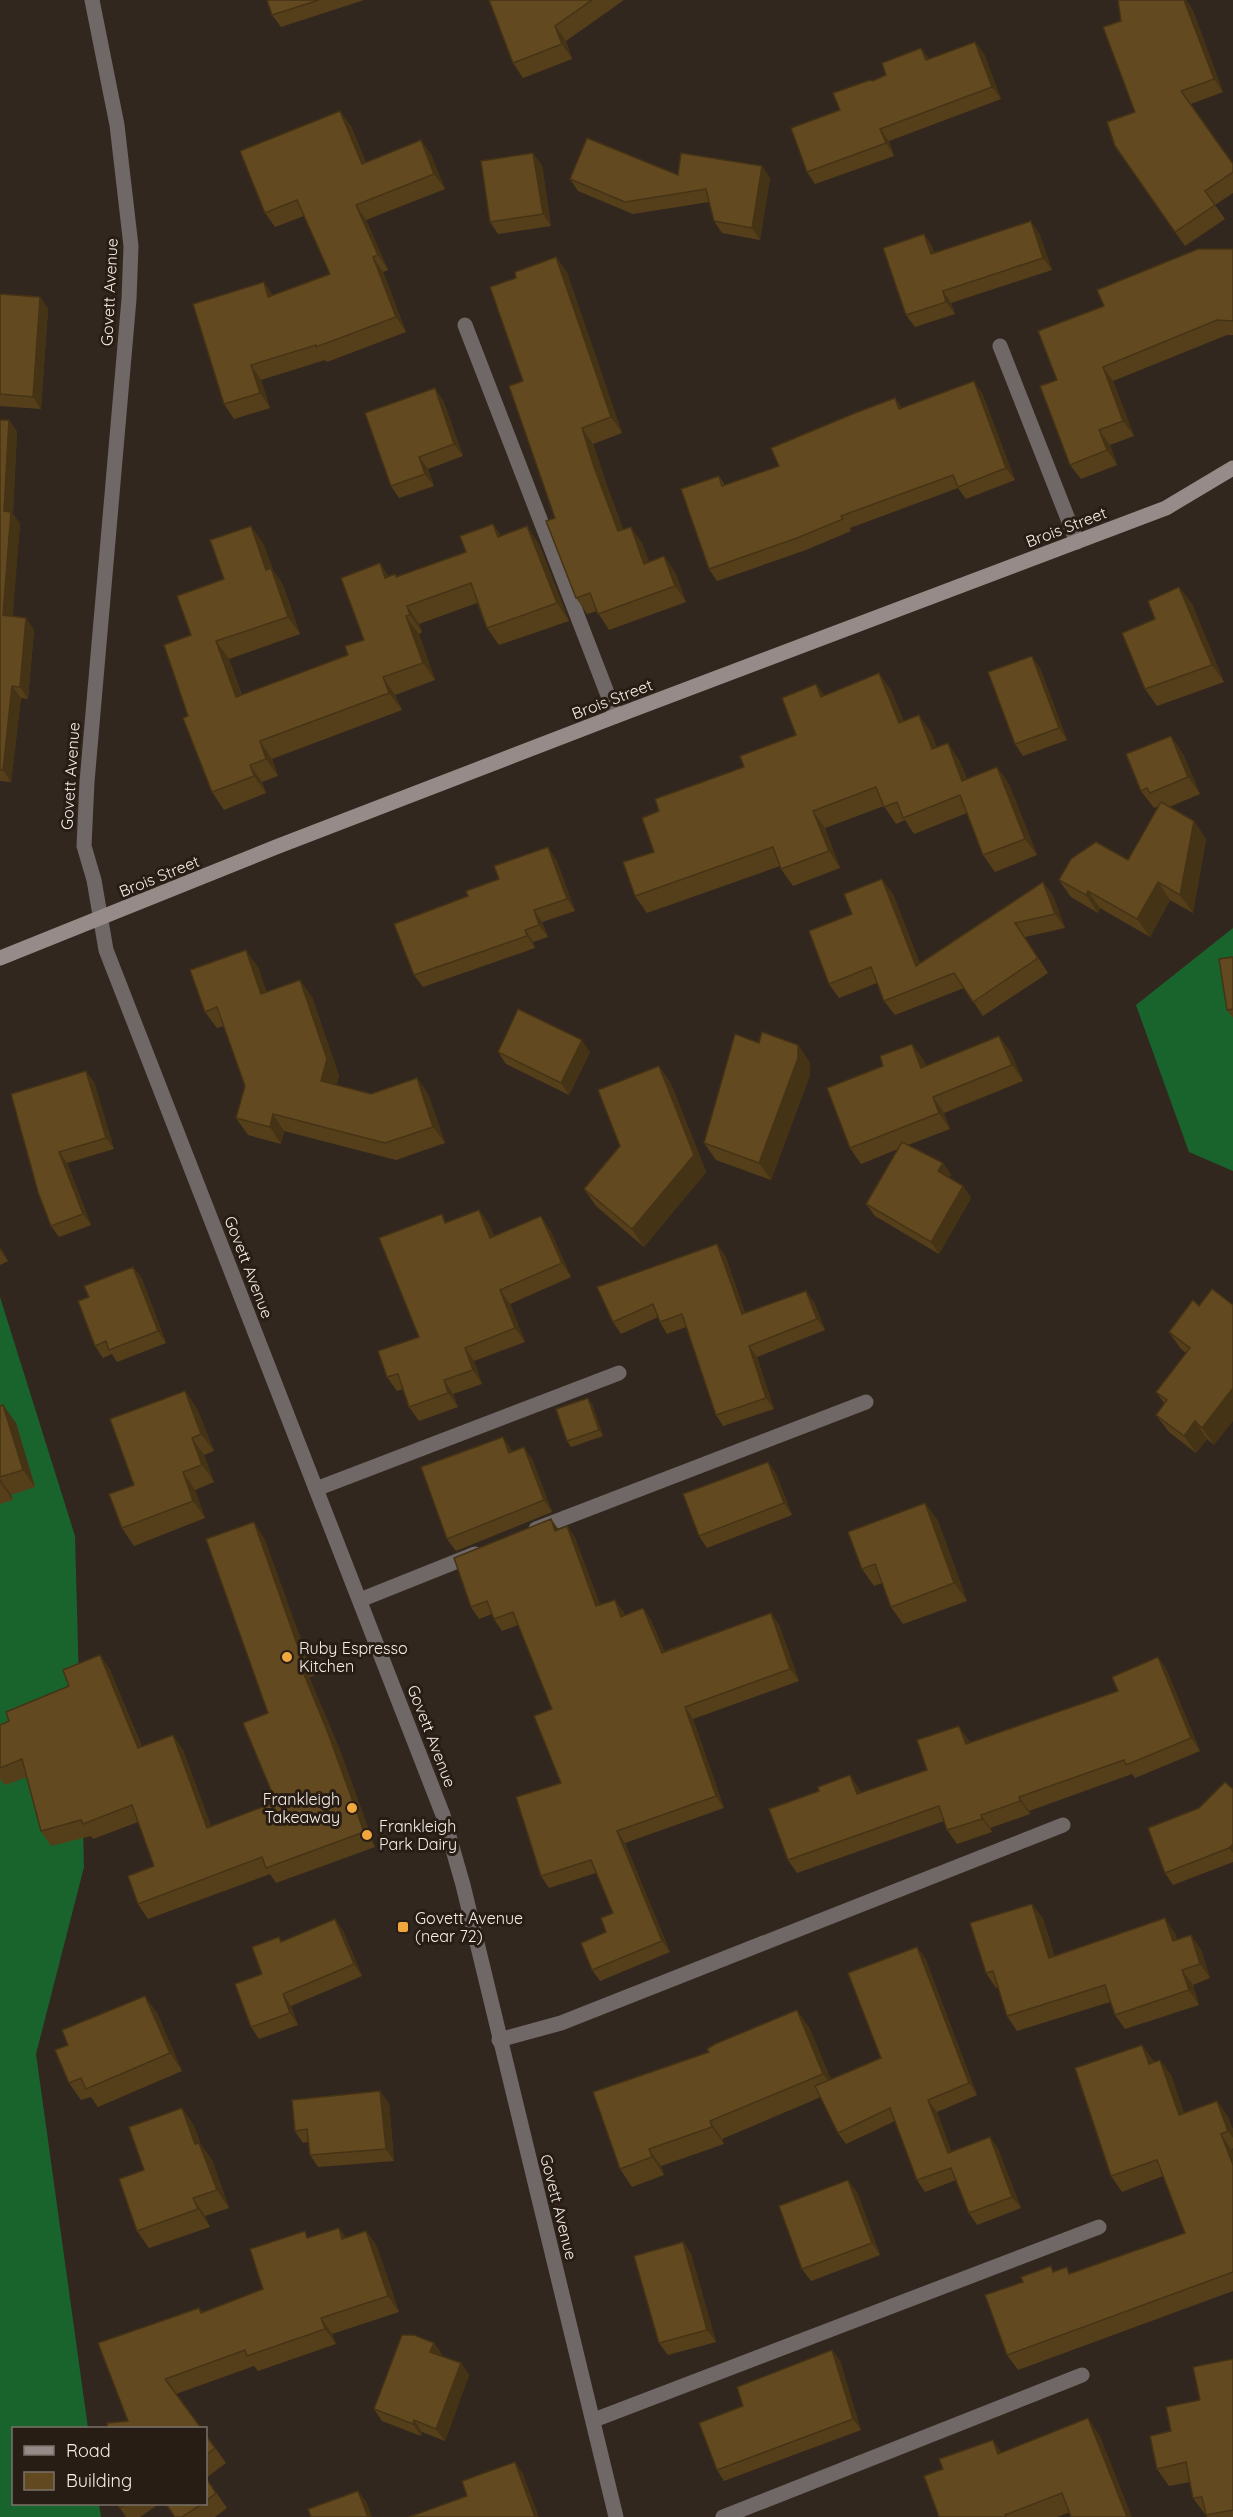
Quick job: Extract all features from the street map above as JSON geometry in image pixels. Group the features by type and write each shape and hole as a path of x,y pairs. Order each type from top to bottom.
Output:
{"main road":[{"name":"Brois Street","path":"0,958 309,834 1166,508 1233,468"}],"street":[{"name":"Govett Avenue","path":"93,0 117,125 132,246 84,846 102,918 106,950 443,1815 463,1885 616,2517"},
{"path":"465,325 616,716"},
{"path":"1000,346 1077,542"},
{"path":"316,1488 619,1373"},
{"path":"522,1535 866,1402"},
{"path":"360,1600 490,1548"},
{"path":"499,2040 561,2023 1063,1825"},
{"path":"594,2420 1099,2227"},
{"path":"723,2517 1082,2374"}],"green space":[{"path":"1233,928 1233,1171 1189,1152 1136,1005"},
{"path":"0,1297 75,1536 84,1867 36,2054 88,2427 12,2427 12,2505 99,2505 101,2517 0,2517"}],"building":[{"path":"267,0 319,0 272,15"},
{"path":"489,0 592,0 555,26 562,44 513,63"},
{"path":"1118,0 1184,0 1214,79 1181,91 1233,164 1233,172 1205,191 1215,205 1175,232 1115,146 1107,122 1135,112 1103,27 1121,21"},
{"path":"975,42 992,87 880,129 886,143 807,172 791,128 840,110 833,93 886,75 882,63 921,48 926,60"},
{"path":"340,111 362,164 421,140 434,174 356,205 378,255 373,257 396,317 316,347 316,345 251,365 260,393 224,404 193,304 264,282 268,297 330,274 297,200 265,213 240,151"},
{"path":"587,138 678,175 681,153 762,166 752,228 714,221 706,189 625,202 570,179"},
{"path":"533,153 543,214 490,222 481,161"},
{"path":"1031,221 1043,258 943,291 946,302 906,315 883,248 924,234 931,254"},
{"path":"1198,249 1233,249 1233,321 1217,320 1103,367 1123,421 1099,430 1107,450 1070,465 1040,386 1057,380 1038,331 1104,306 1097,290"},
{"path":"556,257 611,417 582,428 594,467 618,531 631,527 644,564 664,556 675,586 598,614 590,593 576,598 546,521 555,518 509,386 523,381 490,287 516,278 515,272"},
{"path":"0,294 40,297 33,397 0,394"},
{"path":"974,381 1006,468 958,487 953,475 841,516 843,519 797,538 709,569 681,489 719,476 722,486 779,466 771,448 895,398 899,409"},
{"path":"435,388 454,444 419,457 425,474 391,486 365,413"},
{"path":"0,420 9,420 4,511 11,512 3,615 26,618 20,687 12,686 3,770 0,770"},
{"path":"493,524 498,537 527,526 557,603 487,628 471,583 407,606 410,615 406,616 423,663 383,677 389,693 260,741 266,759 250,765 254,776 212,792 183,718 188,716 164,645 191,635 177,596 224,579 210,540 251,526 266,570 271,568 288,617 216,641 236,697 348,655 345,646 364,640 341,578 380,563 385,578 395,574 396,577 466,552 460,536"},
{"path":"1179,587 1212,665 1145,689 1122,633 1155,619 1148,601"},
{"path":"1032,656 1059,728 1015,744 988,672"},
{"path":"879,673 899,723 919,715 932,749 948,743 962,781 997,767 1025,839 983,855 960,795 903,818 897,802 884,807 876,787 813,811 829,851 781,869 773,847 635,896 623,862 654,852 642,818 659,811 655,799 744,767 740,756 796,735 782,698 816,684 821,697"},
{"path":"1171,736 1188,777 1150,793 1147,788 1141,791 1126,754"},
{"path":"1161,802 1194,821 1180,895 1158,882 1137,919 1088,891 1086,895 1059,880 1071,859 1096,842 1128,860"},
{"path":"548,847 567,899 534,910 539,925 525,930 527,936 414,975 394,924 468,896 466,891 499,879 494,866"},
{"path":"882,879 916,966 1043,882 1055,914 1015,923 1038,958 973,1002 954,973 884,1001 871,967 829,984 809,931 852,914 844,894"},
{"path":"246,950 261,994 300,980 327,1059 321,1081 371,1094 417,1078 433,1127 385,1143 273,1114 270,1127 236,1118 245,1086 217,1007 205,1012 190,970"},
{"path":"1233,957 1233,1009 1227,1010 1219,959"},
{"path":"518,1009 582,1040 561,1083 498,1052"},
{"path":"762,1032 798,1045 798,1058 759,1163 704,1143 735,1034 759,1043"},
{"path":"999,1036 1012,1065 933,1097 939,1113 850,1148 827,1088 883,1066 880,1056 912,1044 921,1068"},
{"path":"659,1066 694,1155 632,1229 584,1189 620,1146 598,1090"},
{"path":"86,1071 106,1138 59,1152 83,1214 51,1226 38,1192 11,1094"},
{"path":"902,1142 943,1163 938,1171 963,1186 931,1242 866,1204"},
{"path":"479,1210 490,1238 541,1216 562,1263 500,1290 515,1328 465,1348 473,1370 444,1380 448,1393 409,1407 398,1374 387,1377 378,1351 419,1337 379,1238 442,1214 445,1223"},
{"path":"717,1244 742,1314 806,1291 817,1319 749,1346 766,1398 716,1415 682,1314 660,1322 653,1304 613,1322 597,1287"},
{"path":"133,1267 158,1331 109,1350 106,1341 95,1346 78,1301 89,1297 84,1286"},
{"path":"1212,1289 1233,1305 1233,1388 1202,1428 1195,1421 1184,1436 1156,1415 1167,1400 1156,1392 1190,1348 1169,1332 1193,1300 1199,1306"},
{"path":"185,1391 201,1434 192,1438 202,1465 183,1472 193,1501 122,1528 109,1494 134,1485 110,1419"},
{"path":"588,1398 599,1430 567,1441 556,1409"},
{"path":"3,1405 23,1470 0,1477 0,1406"},
{"path":"503,1437 509,1453 524,1447 544,1500 447,1539 421,1467"},
{"path":"768,1462 784,1503 699,1536 683,1494"},
{"path":"925,1503 954,1583 891,1607 875,1564 862,1569 848,1532"},
{"path":"551,1519 555,1531 567,1526 596,1606 615,1600 621,1617 643,1608 662,1653 771,1613 790,1669 685,1707 716,1796 617,1831 662,1941 592,1970 581,1943 606,1932 601,1918 613,1913 591,1860 541,1876 516,1797 561,1783 534,1716 552,1709 513,1612 494,1619 487,1601 471,1607 454,1558"},
{"path":"254,1522 303,1661 299,1662 364,1832 266,1868 262,1857 138,1904 128,1876 154,1866 132,1805 83,1824 81,1820 41,1831 22,1759 0,1768 0,1725 9,1721 6,1712 69,1686 63,1670 100,1655 138,1748 173,1735 207,1828 276,1802 243,1723 268,1713 206,1539"},
{"path":"1158,1657 1191,1738 1126,1765 1124,1760 1019,1797 1020,1801 981,1815 982,1819 947,1830 939,1806 788,1860 769,1809 819,1791 818,1787 850,1775 857,1794 927,1770 917,1740 959,1726 966,1744 1118,1691 1112,1677"},
{"path":"1225,1782 1233,1789 1233,1844 1229,1848 1165,1873 1148,1828 1199,1808"},
{"path":"1032,1904 1049,1958 1165,1918 1173,1941 1191,1935 1200,1964 1182,1970 1189,1990 1115,2015 1105,1985 1007,2016 993,1971 986,1973 970,1923"},
{"path":"335,1919 354,1964 283,1994 290,2013 251,2027 235,1984 262,1974 252,1947 279,1937 281,1942"},
{"path":"917,1947 969,2083 928,2100 948,2153 990,2137 1012,2197 969,2213 951,2168 917,2180 890,2108 838,2133 815,2086 881,2058 848,1973"},
{"path":"145,1996 170,2053 86,2089 81,2078 69,2083 55,2050 68,2045 62,2030"},
{"path":"797,2010 823,2074 710,2121 712,2127 649,2149 652,2157 620,2169 593,2092 709,2052 707,2049 715,2044"},
{"path":"1142,2045 1149,2064 1160,2060 1179,2115 1217,2101 1228,2131 1221,2134 1233,2165 1233,2272 1007,2355 985,2295 1023,2282 1021,2277 1051,2266 1053,2272 1067,2267 1069,2274 1185,2233 1157,2160 1111,2176 1075,2068"},
{"path":"380,2091 386,2149 310,2155 307,2129 295,2131 292,2100"},
{"path":"182,2108 195,2144 199,2143 217,2190 193,2198 198,2209 137,2231 119,2179 144,2170 129,2127"},
{"path":"848,2180 872,2243 802,2269 779,2206"},
{"path":"339,2228 342,2239 366,2231 388,2296 321,2318 325,2329 247,2356 245,2350 165,2379 200,2427 108,2427 107,2423 128,2421 98,2343 199,2308 201,2313 263,2289 250,2249 305,2231 307,2238"},
{"path":"683,2242 707,2330 659,2343 634,2256"},
{"path":"402,2335 414,2335 434,2343 430,2352 461,2363 436,2429 414,2420 413,2424 374,2409"},
{"path":"832,2350 853,2419 717,2470 699,2423 743,2406 737,2387"},
{"path":"1233,2359 1233,2510 1206,2515 1202,2497 1193,2498 1186,2462 1157,2469 1150,2436 1171,2431 1166,2407 1200,2400 1193,2367"},
{"path":"1088,2418 1127,2517 1071,2517 1062,2493 1005,2515 1006,2517 939,2517 924,2476 943,2469 939,2459 993,2440 998,2454"},
{"path":"207,2436 215,2448 207,2454"},
{"path":"515,2462 535,2517 409,2517 467,2496 462,2481"},
{"path":"207,2480 216,2493 207,2500"},
{"path":"358,2491 368,2517 311,2517 308,2509"},
{"path":"167,2505 200,2505 182,2517 175,2517"}],"place":[{"name":"Ruby Espresso Kitchen","path":"287,1657"},
{"name":"Frankleigh Takeaway","path":"352,1808"},
{"name":"Frankleigh Park Dairy","path":"367,1835"},
{"name":"Govett Avenue (near 72)","path":"403,1927"}]}
